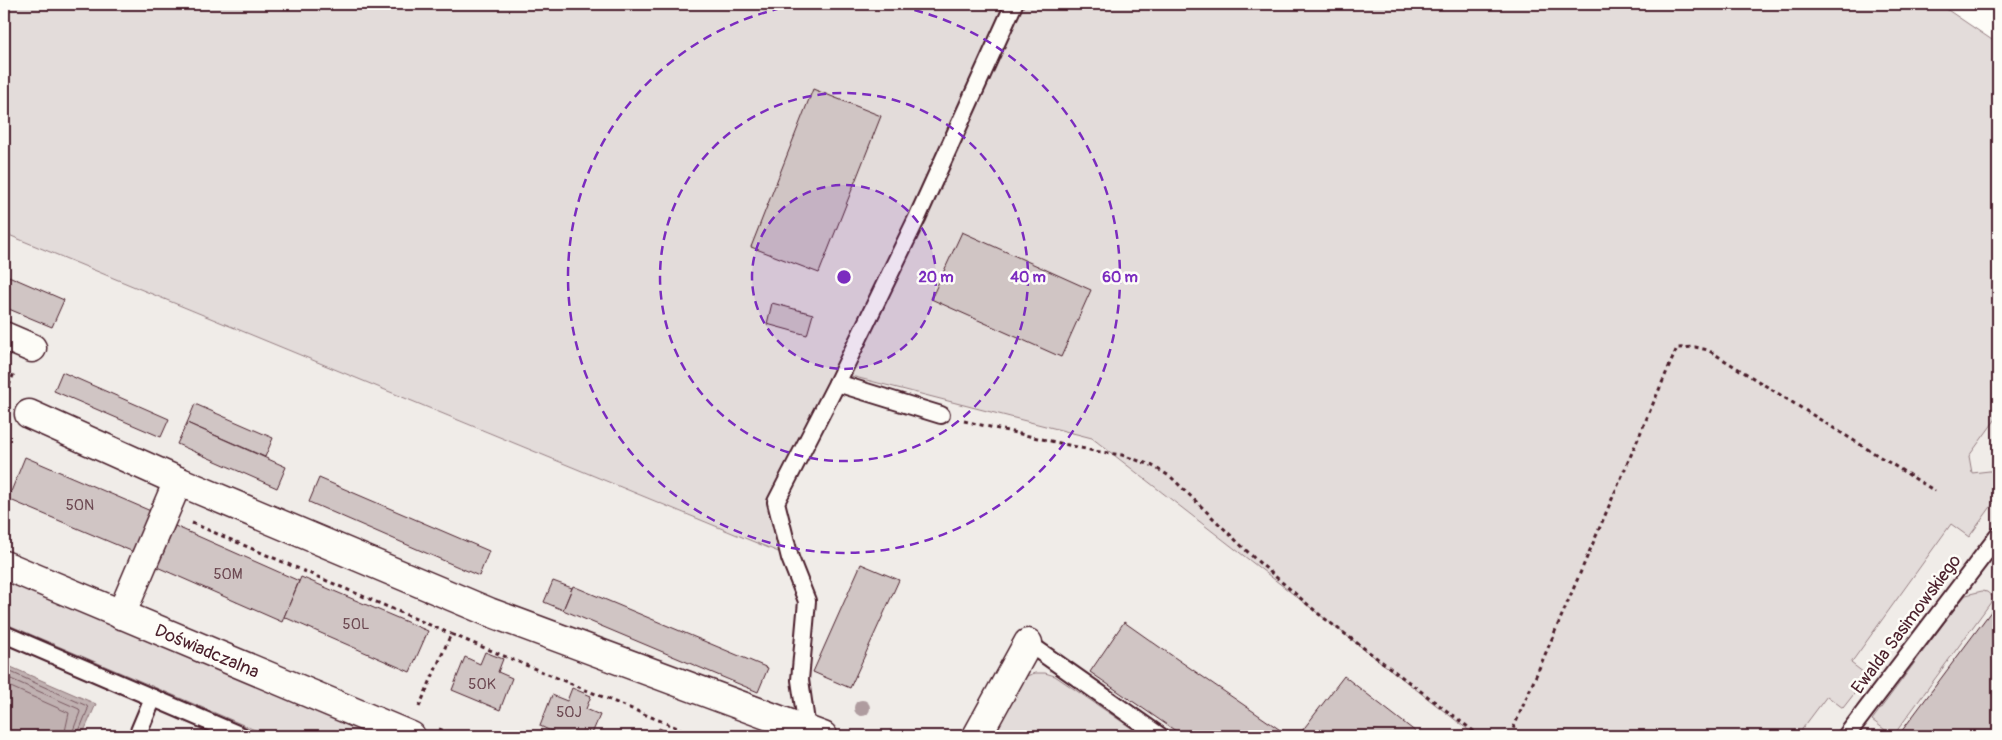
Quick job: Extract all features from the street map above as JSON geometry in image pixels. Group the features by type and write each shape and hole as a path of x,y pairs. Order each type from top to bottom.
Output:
{"street":[{"path":"4,336 24,357"},
{"path":"28,414 178,481 490,612 815,733"},
{"path":"121,615 178,481"},
{"name":"Doświadczalna","path":"4,565 121,615 421,731"},
{"path":"976,736 1028,643"}],"lane":[{"path":"815,733 800,680 807,601 790,558 776,502 837,383 917,218 1014,4"},
{"path":"837,383 942,415"},
{"name":"Ewalda Sasimowskiego","path":"1846,736 1998,536"},
{"path":"4,634 242,736"},
{"path":"1028,643 1160,736"},
{"path":"137,736 153,698"}],"path":[{"path":"1510,736 1677,348 1695,347 1708,350 1935,491"},
{"path":"4,400 24,357"},
{"path":"942,415 1094,451 1122,455 1151,464 1172,477 1255,559 1320,615 1480,736"},
{"path":"165,512 697,736"},
{"path":"418,710 451,634"},
{"path":"421,731 457,736"}],"shaded area":[{"path":"4,4 1939,4 1998,44 1998,416 1969,456 1972,473 1998,470 1998,497 1969,537 1951,524 1851,663 1868,676 1843,708 1827,696 1797,736 1476,736 1092,438 851,376 785,503 798,560 4,233"},
{"path":"4,233 797,560 785,503 851,376 1092,438 1476,736 4,736"},
{"path":"1998,399 1998,736 1765,736 1957,479"},
{"path":"4,575 385,736 269,736 4,623"},
{"path":"1982,591 1987,592 1994,598 1893,736 1872,720 1959,603 1966,595"},
{"path":"1035,673 1055,676 1143,736 992,736 1021,678"}],"water":[{"path":"4,664 96,704 82,736 4,736"}],"building":[{"path":"813,89 881,116 819,273 751,247"},
{"path":"962,232 1091,290 1061,357 931,299"},
{"path":"4,274 64,300 52,327 4,307"},
{"path":"772,303 813,314 807,335 767,324"},
{"path":"62,372 169,419 161,437 54,391"},
{"path":"195,404 273,438 265,457 187,423"},
{"path":"187,423 286,467 277,488 177,444"},
{"path":"25,457 153,512 136,553 8,499"},
{"path":"319,478 489,551 479,576 309,502"},
{"path":"175,526 299,581 282,622 157,567"},
{"path":"861,564 899,580 850,688 813,672"},
{"path":"301,577 428,631 410,672 284,617"},
{"path":"553,581 572,588 563,610 544,602"},
{"path":"573,586 768,668 758,692 563,610"},
{"path":"1998,602 1998,736 1898,736"},
{"path":"1124,622 1289,736 1183,736 1090,672"},
{"path":"485,652 503,659 498,672 512,678 500,710 452,690 465,657 480,664"},
{"path":"1344,676 1421,736 1309,736 1302,731"},
{"path":"572,688 591,696 586,709 600,715 591,736 562,736 540,726 552,695 567,701"},
{"path":"659,728 678,736 655,736"}]}
